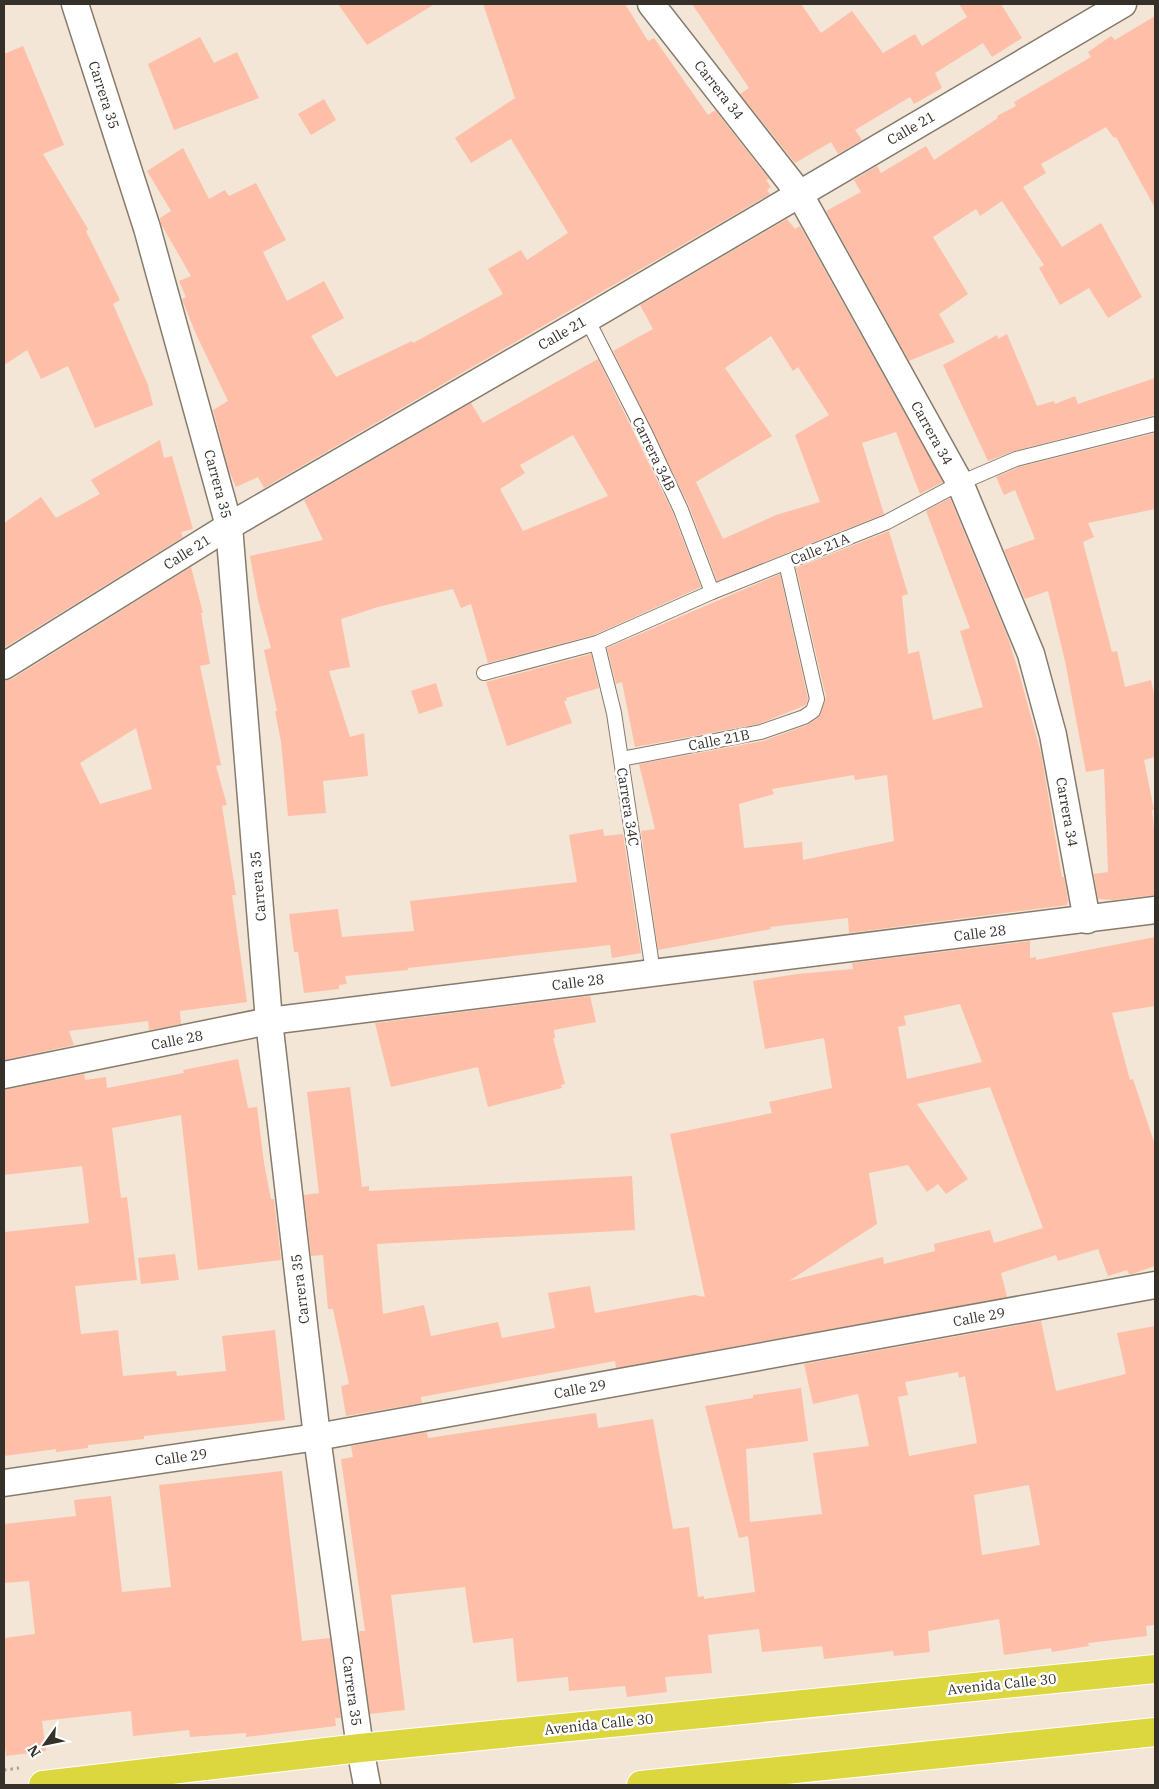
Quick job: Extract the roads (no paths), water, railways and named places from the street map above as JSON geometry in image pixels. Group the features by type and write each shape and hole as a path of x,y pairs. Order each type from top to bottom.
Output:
{"highway":[{"name":"Avenida Calle 30","path":"43,1785 360,1748 1155,1669"},
{"path":"641,1785 1155,1732"}],"street":[{"name":"Carrera 35","path":"75,4 147,228 229,526 269,1022 317,1438 360,1748 367,1785"},
{"name":"Carrera 34","path":"651,4 799,193 960,483 1031,654 1054,735 1087,920"},
{"name":"Calle 21","path":"4,666 229,526 1124,4"},
{"name":"Calle 28","path":"4,1075 269,1022 1155,910"},
{"name":"Calle 29","path":"4,1483 317,1438 1155,1284"}],"lane":[{"name":"Carrera 34B","path":"586,319 646,435 681,510 712,592"},
{"name":"Calle 21A","path":"484,672 597,643 712,592 887,522 960,483 1016,459 1155,424"},
{"name":"Calle 21B","path":"621,758 761,732 804,718 812,711 817,699 786,563"},
{"name":"Carrera 34C","path":"597,643 614,713 654,972"}]}
